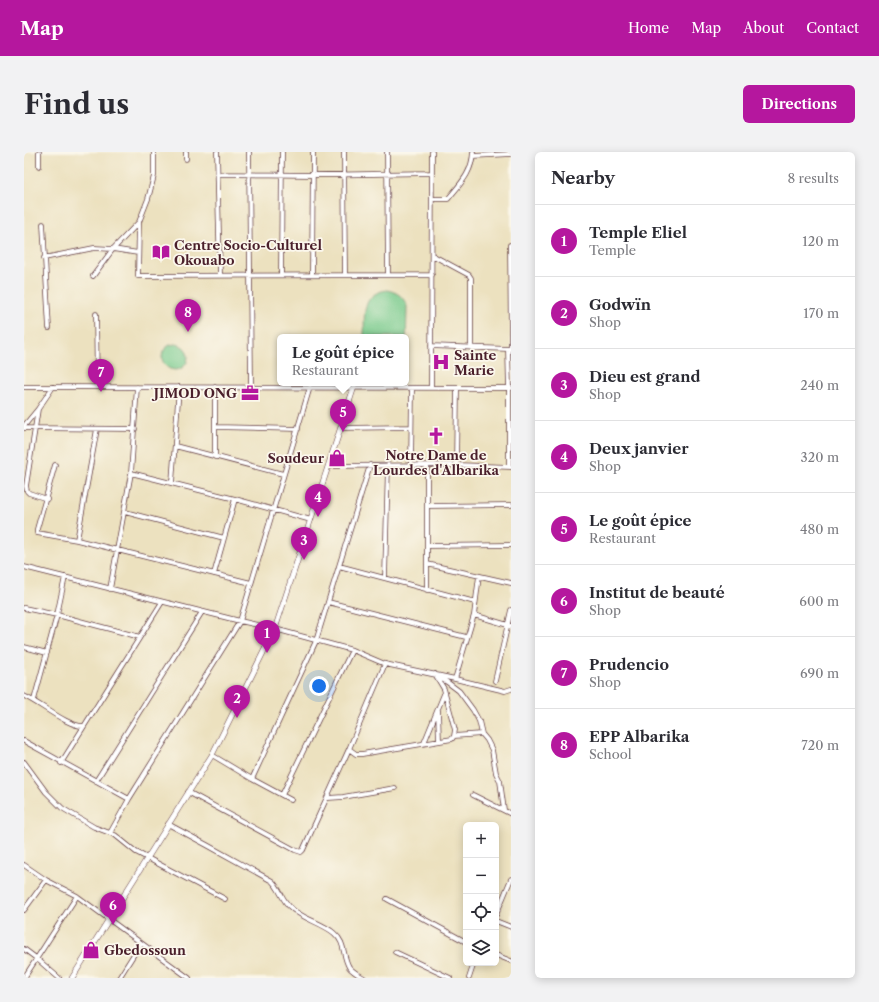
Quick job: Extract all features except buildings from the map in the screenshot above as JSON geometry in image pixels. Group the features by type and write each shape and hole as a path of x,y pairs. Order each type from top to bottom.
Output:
{"street":[{"path":"39,152 39,166"},
{"path":"154,152 154,176 148,200 139,222 138,276 280,274 432,275"},
{"path":"186,152 186,158"},
{"path":"217,152 220,275"},
{"path":"249,152 250,387"},
{"path":"280,274 282,152"},
{"path":"312,274 313,152"},
{"path":"344,152 345,275"},
{"path":"387,152 388,275"},
{"path":"432,152 432,388"},
{"path":"432,199 448,199 469,173 473,154 511,154"},
{"path":"218,174 344,175 432,173"},
{"path":"93,276 113,249 139,222"},
{"path":"43,224 49,328"},
{"path":"329,466 456,465 510,467 510,245"},
{"path":"44,258 94,248 138,253"},
{"path":"432,256 469,275 471,348"},
{"path":"96,314 97,387"},
{"path":"432,346 510,349"},
{"path":"24,387 510,388"},
{"path":"53,387 24,427 35,429 135,429"},
{"path":"110,589 131,473 137,387"},
{"path":"172,483 179,387"},
{"path":"215,457 216,387"},
{"path":"110,833 128,799 240,621 310,387"},
{"path":"72,978 212,755 275,629 354,387"},
{"path":"411,466 412,388"},
{"path":"456,465 457,389"},
{"path":"38,409 26,486 28,493 47,499"},
{"path":"215,427 298,429"},
{"path":"341,428 411,428"},
{"path":"77,540 97,429"},
{"path":"175,446 283,474"},
{"path":"55,465 37,533 77,540 251,583"},
{"path":"385,578 388,465"},
{"path":"252,779 316,641 370,466"},
{"path":"426,590 428,564 427,466"},
{"path":"131,473 311,520"},
{"path":"214,574 235,499"},
{"path":"427,506 511,505"},
{"path":"125,512 224,538"},
{"path":"427,546 511,545"},
{"path":"428,564 511,583"},
{"path":"339,566 475,602"},
{"path":"24,567 275,629 352,650 385,664 448,680 460,691 473,710 479,722 482,734 492,750 496,773 500,781 504,810"},
{"path":"455,679 466,637 474,615 479,576"},
{"path":"34,700 57,615 65,577"},
{"path":"61,763 162,602"},
{"path":"328,602 466,637"},
{"path":"24,608 57,615 140,638"},
{"path":"495,680 510,625 511,610"},
{"path":"96,781 202,612"},
{"path":"474,615 510,625"},
{"path":"24,648 47,653"},
{"path":"282,795 352,650"},
{"path":"188,792 301,852 328,798 385,664"},
{"path":"436,676 444,692 455,730 454,736"},
{"path":"448,680 455,679 505,691 511,689"},
{"path":"424,743 448,680"},
{"path":"24,696 34,700 64,720 76,725 84,726"},
{"path":"438,708 439,741"},
{"path":"349,749 356,754 362,754 452,739 454,736 482,734"},
{"path":"25,743 128,799"},
{"path":"212,755 291,800"},
{"path":"24,762 46,792 62,808 94,827 115,835 136,852 148,857 225,900"},
{"path":"328,798 343,797 395,788"},
{"path":"473,795 511,814"},
{"path":"168,824 208,844 272,881 278,887 284,900 289,906 334,934 344,946 344,953 350,967 364,978"},
{"path":"24,865 46,880 77,896 189,978"},
{"path":"499,909 509,888 511,879"},
{"path":"24,910 46,880"},
{"path":"24,978 77,896"},
{"path":"387,899 463,940"},
{"path":"499,922 511,927"},
{"path":"119,978 140,942"},
{"path":"24,949 59,978"},
{"path":"395,952 450,978"},
{"path":"499,956 511,961"},
{"path":"469,978 473,966"}],"green space":[{"path":"387,290 394,292 404,300 407,306 406,334 364,334 366,307 372,296 378,292"},
{"path":"175,344 184,348 188,357 184,366 175,370 166,366 162,357 166,348"}],"place":[{"name":"Centre Socio-Culturel Okouabo","path":"161,252"},
{"name":"EPP Albarika","path":"188,332"},
{"name":"Sainte Marie","path":"441,362"},
{"name":"Prudencio","path":"101,392"},
{"name":"JIMOD ONG","path":"250,393"},
{"name":"Le goût épice","path":"343,432"},
{"name":"Notre Dame de Lourdes d'Albarika","path":"436,436"},
{"name":"Soudeur","path":"337,458"},
{"name":"Deux janvier","path":"318,517"},
{"name":"Dieu est grand","path":"304,560"},
{"name":"Temple Eliel","path":"267,653"},
{"name":"Godwïn","path":"237,718"},
{"name":"Institut de beauté","path":"113,925"},
{"name":"Gbedossoun","path":"91,950"}]}
